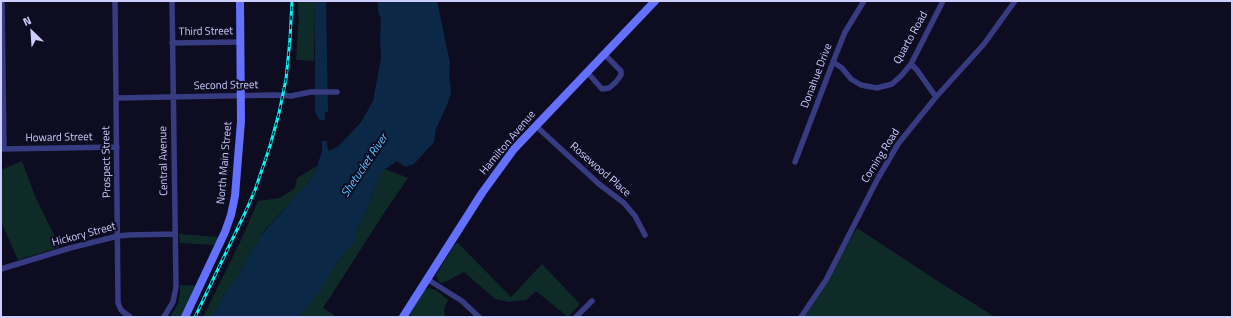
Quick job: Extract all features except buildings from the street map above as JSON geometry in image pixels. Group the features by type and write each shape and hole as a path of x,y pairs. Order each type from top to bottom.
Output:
{"main road":[{"name":"North Main Street","path":"185,317 215,255 231,215 235,196 238,169 241,96 240,1"},
{"name":"Hamilton Avenue","path":"402,317 490,180 514,149 655,1"}],"street":[{"path":"2,1 3,149"},
{"name":"Prospect Street","path":"115,1 119,305 122,311 130,317"},
{"name":"Central Avenue","path":"164,317 172,305 175,292 172,1"},
{"name":"Donahue Drive","path":"795,162 833,62 846,32 864,1"},
{"name":"Quarto Road","path":"833,62 842,68 851,79 861,85 877,88 892,84 911,64 943,1"},
{"name":"Corning Road","path":"801,317 826,280 877,180 898,144 936,97 984,44 1015,1"},
{"name":"Third Street","path":"172,43 241,42"},
{"path":"587,72 602,89 607,89 616,82 621,75 621,71 604,54"},
{"path":"911,64 936,97"},
{"name":"Second Street","path":"116,98 291,96 314,92 337,92"},
{"name":"Rosewood Place","path":"536,126 604,189 624,204 635,216 645,235"},
{"name":"Howard Street","path":"3,149 117,147"},
{"name":"Hickory Street","path":"1,269 66,249 118,236 128,234 175,234"},
{"path":"427,279 462,301 478,317"},
{"path":"576,317 592,301"}],"green space":[{"path":"298,1 315,1 314,61 296,60 299,15"},
{"path":"22,161 35,196 60,247 18,260 1,221 1,170"},
{"path":"317,166 314,175 305,187 262,233 260,240 250,251 239,275 224,294 211,317 203,317 241,240 258,201 280,198 295,188 297,178"},
{"path":"385,169 408,178 323,308 337,317 297,317 313,301 336,264 355,242 355,231 365,215 381,172"},
{"path":"857,228 995,317 804,317 812,306"},
{"path":"179,234 219,237 215,245 180,243"},
{"path":"458,243 511,297 542,264 580,304 568,317 536,291 526,300 508,302 495,299 464,272 440,283 436,275 455,244"},
{"path":"180,285 196,286 181,317 170,317 178,304"},
{"path":"428,288 436,290 448,300 444,309 445,317 408,317 424,291"}],"water":[{"path":"315,1 326,1 328,112 325,112 325,120 320,120 315,112"},
{"name":"Shetucket River","path":"378,1 437,1 450,63 449,75 451,92 448,103 436,129 434,142 414,164 405,167 397,161 381,172 365,215 355,231 355,242 336,264 313,301 297,317 211,317 224,294 239,275 250,251 260,240 262,234 310,181 315,173 322,151 322,141 327,141 328,151 339,146 361,122 373,101 381,58 381,19 378,11"}],"railway":[{"path":"195,317 245,213 255,190 270,146 286,79 292,1"}]}
